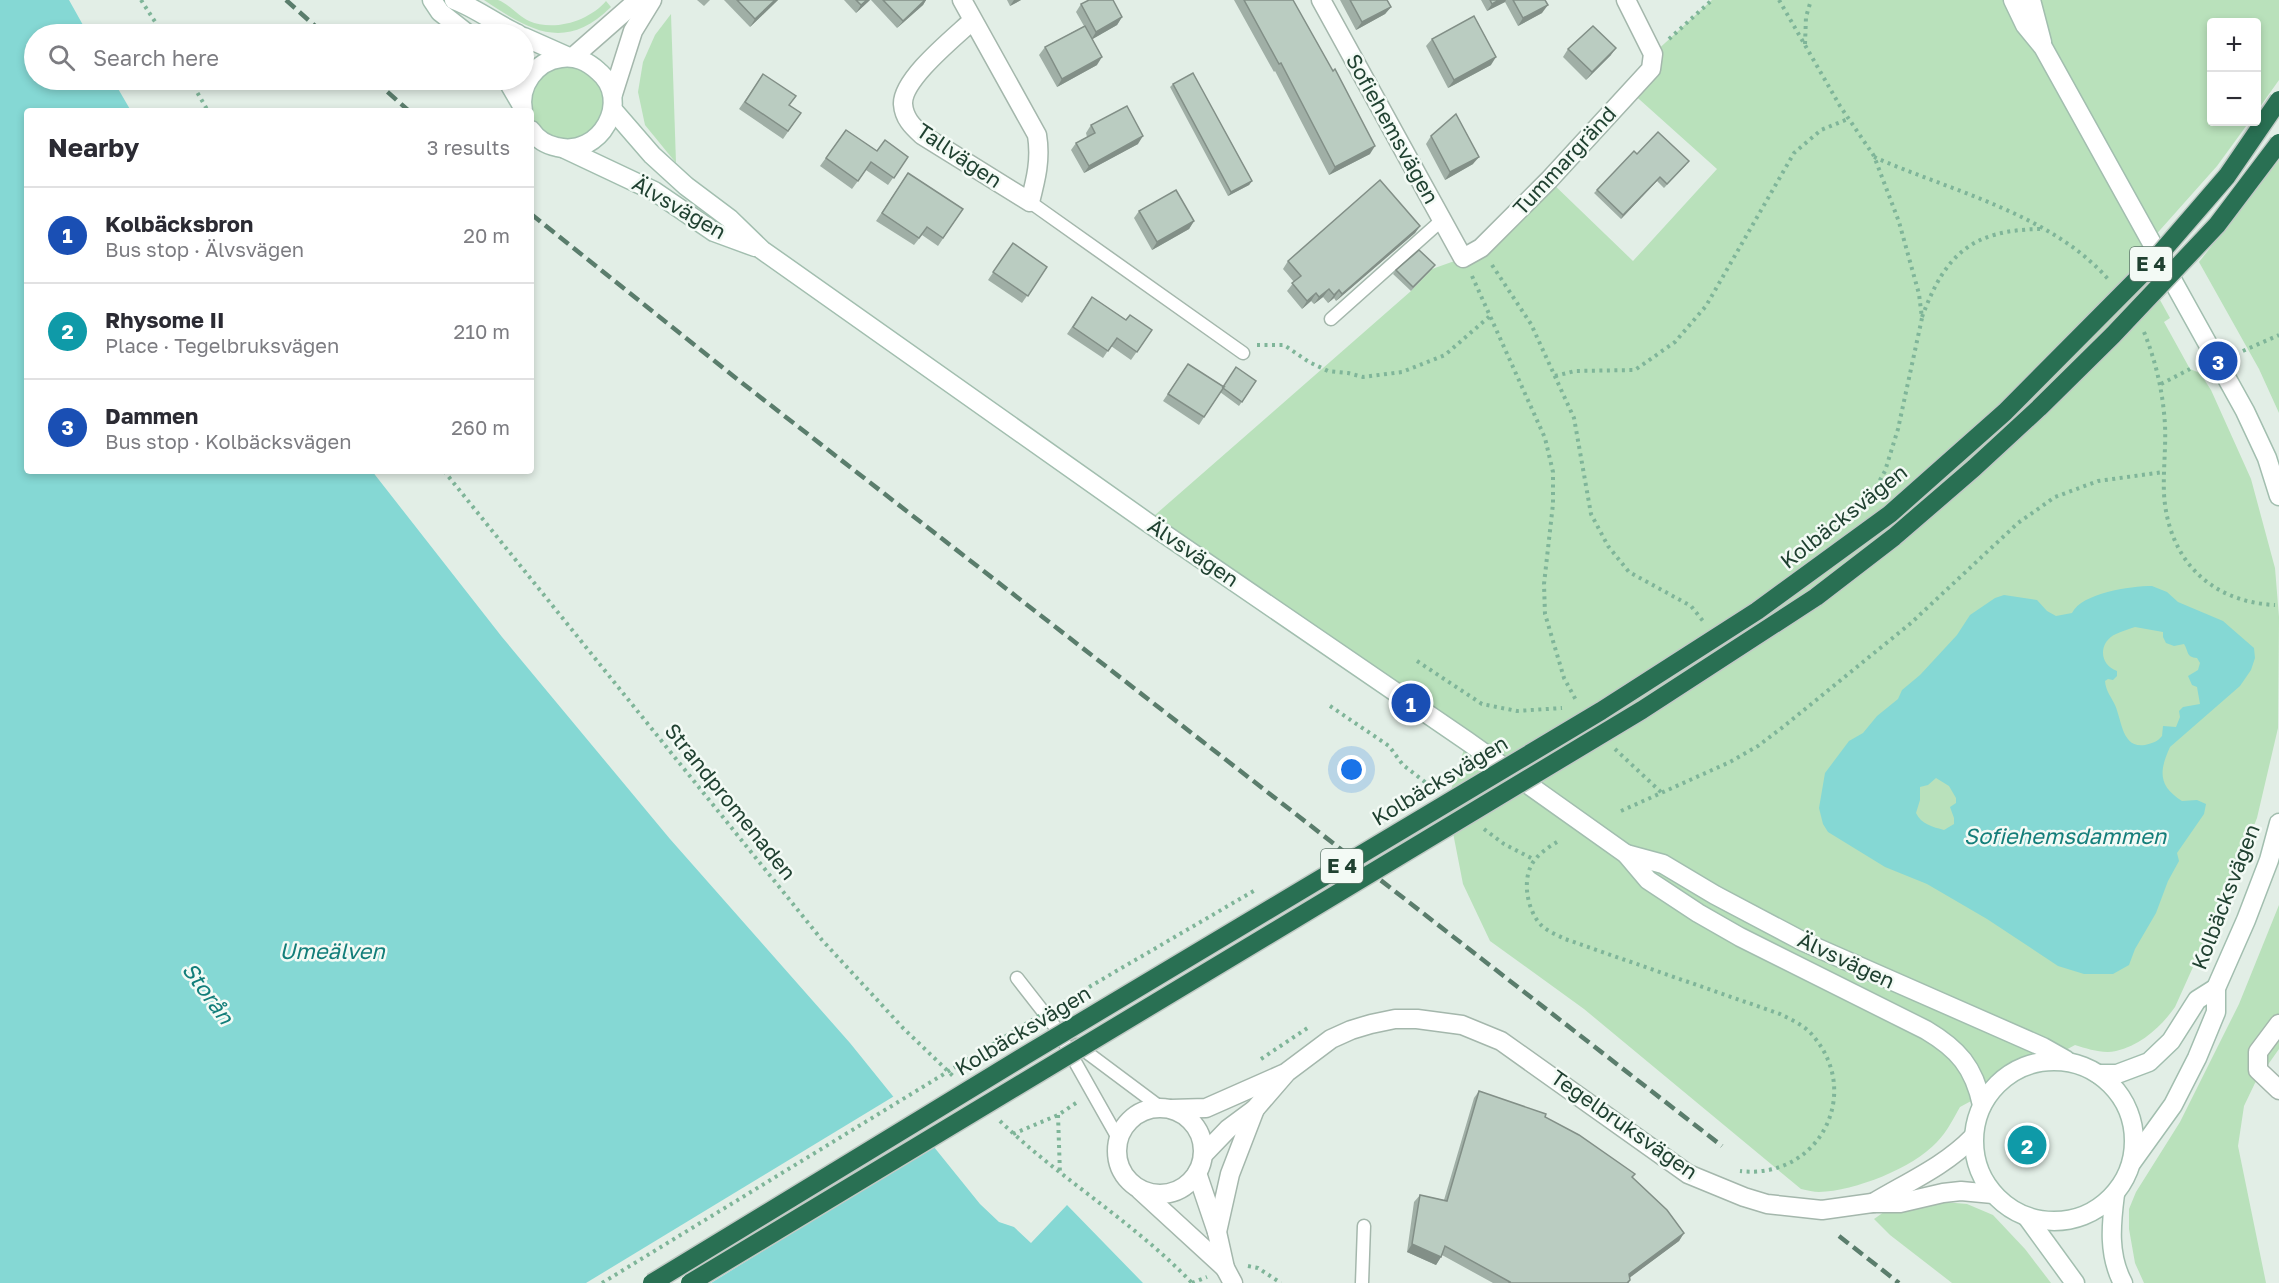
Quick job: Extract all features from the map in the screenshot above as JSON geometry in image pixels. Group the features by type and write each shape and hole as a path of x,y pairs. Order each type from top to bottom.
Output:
{"highway":[{"name":"Kolbäcksvägen","path":"652,1283 1026,1055 1600,711 1757,611 1814,570 1890,514 2005,412 2145,271 2226,176 2279,100"},
{"name":"Kolbäcksvägen","path":"690,1283 1642,710 1816,597 1894,537 2039,408 2113,335 2217,225 2279,143"}],"main road":[{"path":"432,0 440,12 455,24"},
{"path":"454,0 465,4 496,24"},
{"path":"534,72 554,59 571,57 638,0"},
{"path":"565,149 578,148 591,143 602,134 609,123 633,31 652,0"},
{"name":"Tallvägen","path":"962,0 1037,135 1040,152 1038,172 1030,202 922,135 905,115 903,102 915,76 973,20"},
{"name":"Sofiehemsvägen","path":"1321,0 1463,258"},
{"path":"1626,0 1653,54"},
{"path":"2013,0 2025,25 2043,47 2245,411 2267,458 2279,496"},
{"path":"2031,0 2043,47"},
{"path":"534,41 571,57"},
{"name":"Tummargränd","path":"1463,258 1481,248 1549,180 1650,69 1653,54"},
{"name":"Älvsvägen","path":"571,57 589,62 604,76 613,102 652,155 686,186 730,219 762,250 1147,522 1467,741 1626,854 1648,880 1698,913 1790,963 1926,1030 1947,1043 1972,1072 1982,1105"},
{"path":"513,90 522,107"},
{"path":"522,107 524,90"},
{"name":"Älvsvägen","path":"534,133 548,145 565,149 654,191 714,232 762,250"},
{"name":"Kolbäcksvägen","path":"2131,1164 2173,1105 2197,1058 2216,1012 2216,988 2274,862 2279,823"},
{"name":"Älvsvägen","path":"1626,854 1664,864 1714,895 1804,942 2043,1047 2069,1062"},
{"name":"Kolbäcksvägen","path":"2098,1074 2117,1074 2149,1062 2171,1041 2197,1000 2216,988"},
{"name":"Tegelbruksvägen","path":"1287,1072 1331,1039 1351,1030 1395,1019 1417,1019 1462,1025 1502,1041 1681,1169 1719,1188 1767,1204 1795,1208 1840,1209 1872,1203 1900,1203 1961,1191 1993,1194"},
{"path":"2279,1024 2258,1052 2258,1070 2279,1090"},
{"path":"2115,1194 2091,1213 2057,1222 2026,1217 2006,1206 1993,1194 1982,1178 1975,1158 1973,1137 1982,1105 1998,1084 2018,1069 2054,1060 2069,1062 2098,1074 2116,1090 2130,1115 2134,1138 2131,1164 2115,1194 2110,1232 2115,1261 2123,1283"},
{"path":"1229,1276 1130,1182 1120,1167 1116,1149 1118,1138 1128,1121 1147,1109 1206,1108 1287,1072"},
{"path":"1203,1155 1228,1129 1255,1109 1287,1072"},
{"path":"1137,1188 1158,1194 1174,1192 1185,1186 1197,1173 1203,1155 1203,1143 1196,1126 1182,1113 1166,1108"},
{"path":"1218,1232 1230,1174 1255,1109"},
{"name":"Tegelbruksvägen","path":"1872,1203 1941,1165 1957,1154 1973,1137"},
{"path":"1197,1173 1218,1232 1229,1276"},
{"path":"2026,1217 2075,1283"}],"lane":[{"name":"Tallvägen","path":"1030,202 1243,353"},
{"path":"1331,319 1442,220"},
{"path":"1017,978 1056,1028 1118,1138"},
{"path":"1056,1028 1116,1076 1166,1108"},
{"path":"1362,1283 1364,1226"}],"path":[{"path":"141,0 157,24"},
{"path":"1653,54 1712,0"},
{"path":"1779,0 1848,118 1874,156 1899,222 1919,294 1922,318"},
{"path":"1804,45 1806,17 1811,0"},
{"path":"196,90 206,108"},
{"path":"1555,376 1575,371 1635,370 1675,342 1706,306 1794,153 1821,130 1848,118"},
{"path":"1874,156 2020,217 2080,253 2112,283"},
{"path":"1857,512 1866,505 1885,471 1905,398 1922,318 1939,278 1966,247 1991,235 2024,229 2041,229"},
{"path":"1481,248 1531,324 1574,418 1591,514 1608,546 1629,572 1691,606 1703,621"},
{"path":"1463,258 1545,438 1553,472 1553,504 1544,584 1545,614 1563,678 1580,707"},
{"path":"1224,340 1254,345 1284,345 1328,372 1348,373 1363,377 1402,372 1445,355 1491,316"},
{"path":"2140,323 2161,384 2165,426 2164,496 2169,526 2175,544 2199,576 2228,596 2254,604 2275,605"},
{"path":"2161,384 2190,369"},
{"path":"1621,811 1663,794 1758,746 1911,623 1989,549 2034,511 2055,497 2098,482 2164,472"},
{"name":"Strandpromenaden","path":"446,474 822,940 903,1028 954,1077"},
{"path":"1695,627 1712,615"},
{"path":"1418,661 1482,704 1517,711 1569,708"},
{"path":"1330,706 1389,746"},
{"path":"1608,742 1663,794"},
{"path":"1557,842 1530,867 1526,891 1541,925 1565,939 1780,1014 1802,1025 1822,1046 1835,1087 1828,1118 1822,1134 1812,1148 1782,1168"},
{"path":"1013,1134 1058,1115 1083,1099"},
{"path":"1058,1115 1060,1174"},
{"path":"996,1118 1060,1174 1174,1264 1192,1283"}],"green space":[{"path":"484,0 498,0 529,21 549,25 560,25 581,19 606,1 611,7 594,21 563,33 534,29 534,24 524,24"},
{"path":"1712,0 2279,0 2279,80 2261,105 2261,18 2207,18 2207,126 2246,126 2217,166 2136,257 2170,318 2164,322 2190,369 2200,373 2211,390 2251,479 2275,568 2279,617 2278,728 2257,818 2234,876 2175,1007 2157,1028 2142,1040 2116,1051 2101,1051 2075,1045 1960,1107 1941,1138 1914,1161 1866,1183 1833,1191 1817,1192 1801,1189 1584,1009 1490,941 1463,884 1447,802 1467,740 1147,522 1411,291 1432,269 1463,258 1549,180 1633,261 1717,169 1630,91 1653,54"},
{"path":"671,14 676,163 645,125 638,92 643,62 655,35"},
{"path":"589,62 613,110 578,148 534,131 534,108 530,108 523,90 534,90 534,75 541,66"},
{"path":"2279,160 2279,413 2259,369 2199,262"},
{"path":"2279,905 2279,1049 2255,1083 2244,1106 2238,1146 2266,1283 2144,1283 2135,1263 2129,1229 2129,1209 2136,1192 2180,1122 2239,1004"},
{"path":"1944,1202 1967,1204 1993,1215 2025,1249 2051,1283 1952,1283 1890,1235 1874,1219 1884,1212"}],"water":[{"name":"Umeälven","path":"0,0 69,0 82,24 24,24 24,90 119,90 129,108 24,108 24,474 374,474 502,637 670,839 850,1043 980,1204 999,1222 1014,1227 1031,1243 1067,1205 1143,1283 0,1283"},
{"name":"Sofiehemsdammen","path":"2152,586 2167,592 2178,602 2223,621 2254,648 2255,658 2251,670 2240,686 2170,747 2166,756 2163,777 2168,790 2182,801 2197,800 2206,804 2204,814 2177,853 2179,861 2168,881 2156,913 2135,949 2129,965 2113,974 2084,974 2058,966 1987,919 1927,884 1885,867 1828,832 1823,824 1819,808 1825,773 1849,741 1863,733 1877,716 1898,699 1902,690 1920,675 1957,635 1970,615 1995,598 2004,595 2037,600 2047,611 2056,616 2072,613 2086,600 2107,592","holes":["2135,627 2163,632 2166,643 2174,646 2184,644 2189,655 2197,658 2200,663 2198,670 2188,676 2192,685 2197,687 2200,704 2183,707 2179,711 2180,717 2176,727 2163,726 2162,736 2155,742 2145,745 2137,745 2127,737 2105,681 2113,680 2117,676 2117,671 2111,668 2104,659 2106,642 2116,634","1936,778 1949,786 1956,798 1956,803 1950,807 1954,824 1944,830 1924,822 1916,813 1920,800 1920,787 1928,785"]}],"pier":[{"path":"896,1095 936,1144 711,1283 586,1283"}],"building":[{"path":"737,0 775,0 755,19"},
{"path":"856,0 867,0 861,5"},
{"path":"883,0 925,0 903,21"},
{"path":"1089,0 1113,0 1122,17 1096,32 1081,4"},
{"path":"1244,0 1293,0 1333,71 1335,69 1375,146 1335,167 1281,63 1279,64"},
{"path":"1350,0 1387,0 1391,7 1362,22"},
{"path":"1513,0 1545,0 1548,5 1523,18"},
{"path":"1474,16 1496,57 1454,80 1432,39"},
{"path":"1085,26 1102,57 1062,79 1045,47"},
{"path":"1593,26 1616,48 1592,72 1568,49"},
{"path":"1193,73 1252,181 1231,192 1173,84"},
{"path":"763,74 796,96 789,105 801,113 788,131 745,102"},
{"path":"1127,106 1143,136 1089,166 1076,143 1095,133 1091,125"},
{"path":"1456,114 1479,157 1450,172 1431,136"},
{"path":"846,130 877,151 885,140 908,157 894,178 871,162 858,181 826,158"},
{"path":"1658,132 1689,161 1667,184 1660,177 1623,215 1597,190 1634,151 1637,154"},
{"path":"908,173 963,209 943,238 927,227 919,238 882,213"},
{"path":"1380,180 1420,226 1342,294 1339,290 1334,295 1329,289 1319,297 1316,293 1307,301 1292,283 1301,276 1288,261"},
{"path":"1176,190 1194,221 1157,242 1139,211"},
{"path":"1013,243 1047,267 1028,296 993,272"},
{"path":"1419,250 1435,265 1413,287 1396,270"},
{"path":"1092,297 1126,320 1130,315 1152,330 1137,352 1117,338 1108,351 1073,327"},
{"path":"1188,364 1224,387 1204,417 1168,394"},
{"path":"1236,367 1256,381 1242,402 1223,388"},
{"path":"1479,1091 1546,1114 1545,1117 1579,1135 1635,1174 1632,1177 1667,1210 1684,1233 1629,1274 1630,1280 1627,1283 1509,1283 1445,1246 1441,1257 1412,1244 1420,1195 1447,1201"}],"railway":[{"path":"286,0 313,24"},
{"path":"385,90 406,108"},
{"path":"534,216 737,379 1722,1146"},
{"path":"1839,1236 1899,1283"}],"place":[{"name":"Dammen","path":"2218,361"},
{"name":"Kolbäcksbron","path":"1411,703"},
{"name":"Rhysome II","path":"2027,1145"}],"water label":[{"name":"Storån","path":"208,993"}]}
